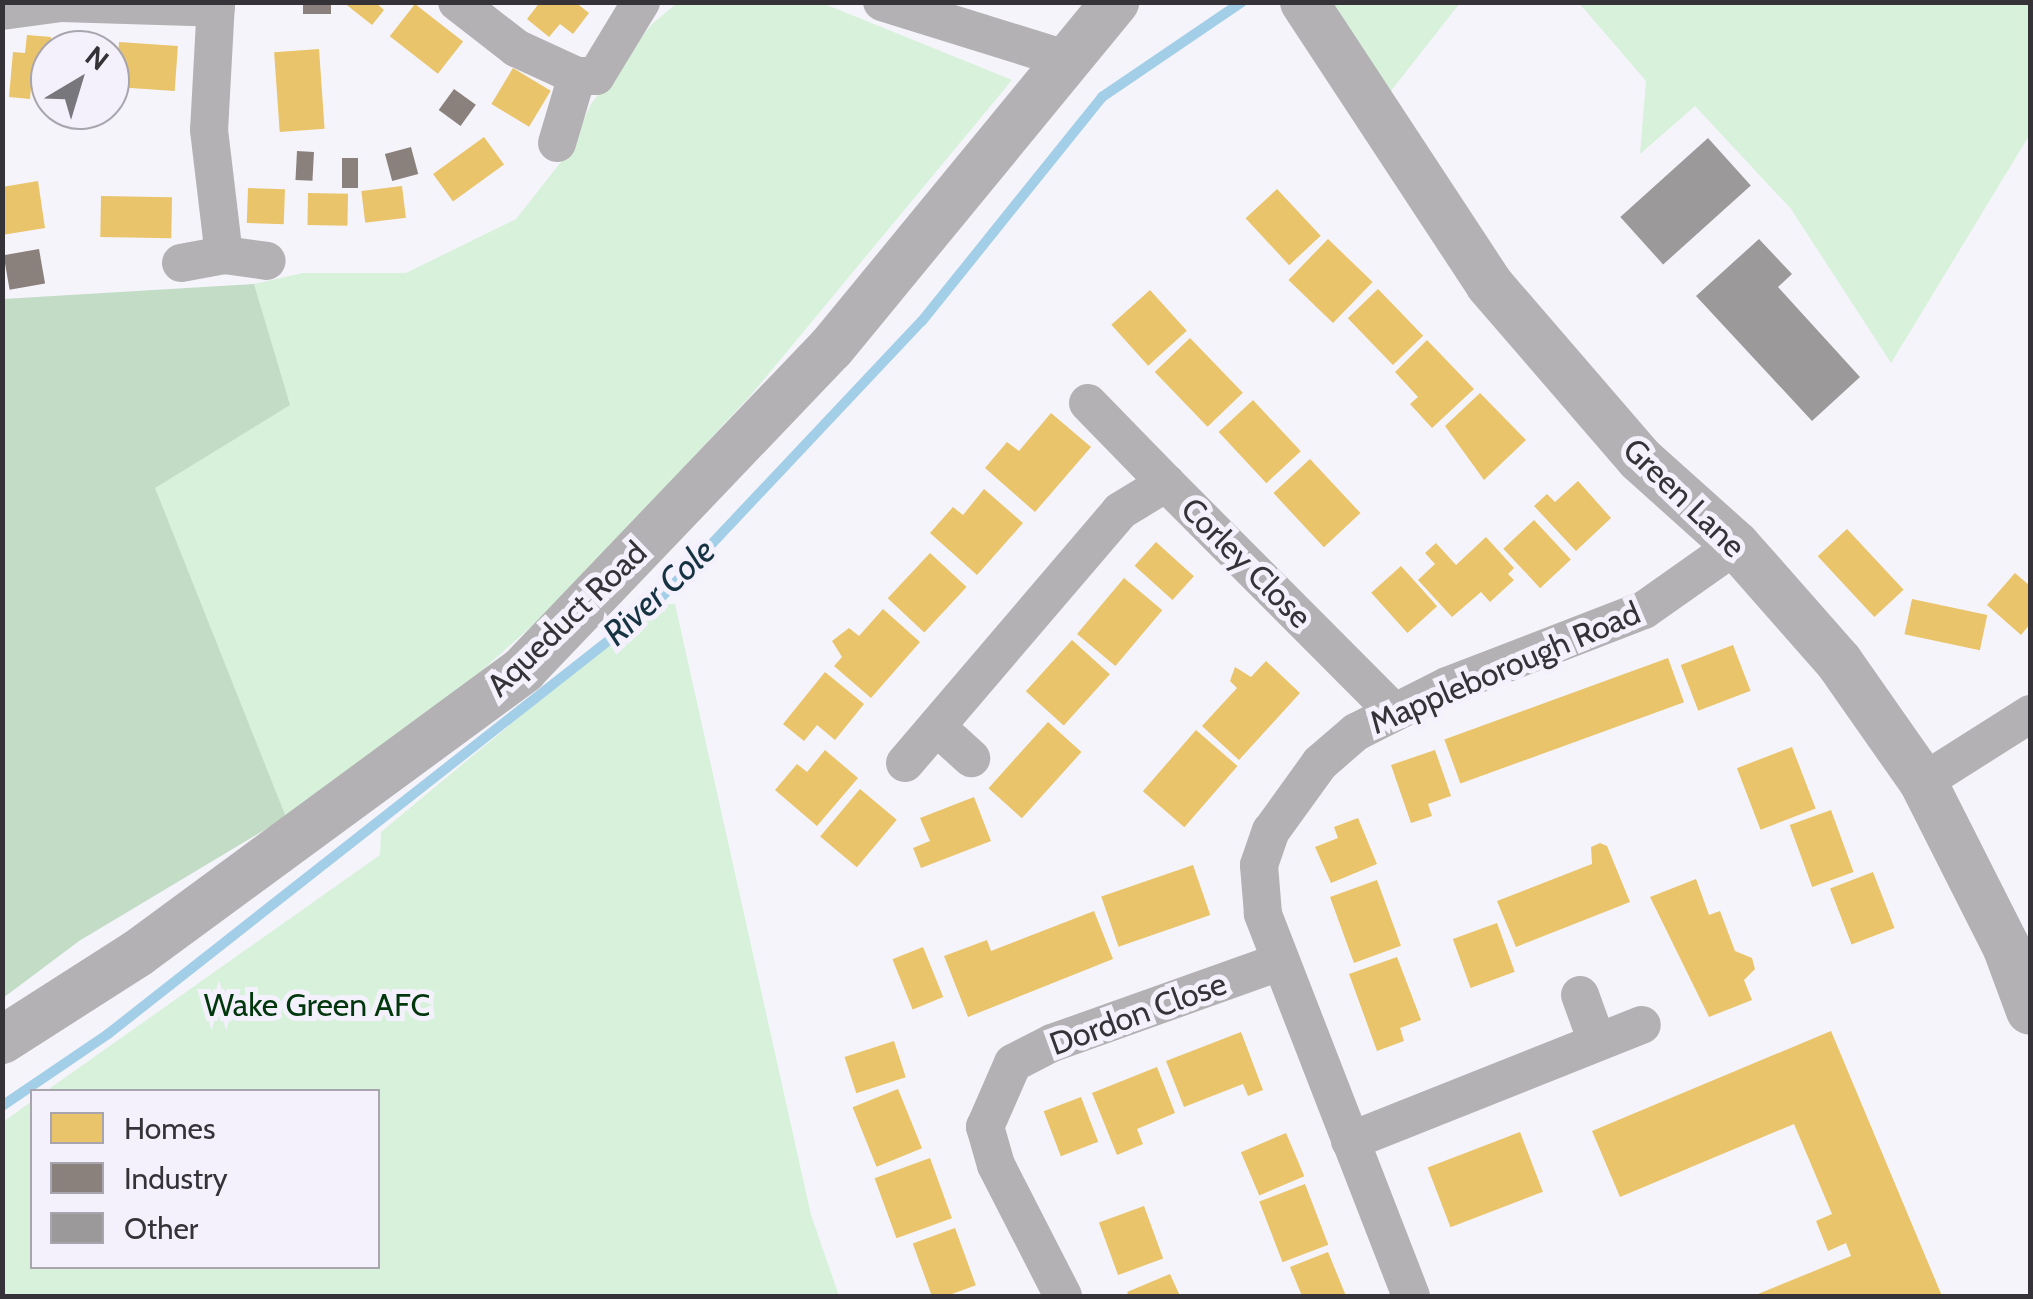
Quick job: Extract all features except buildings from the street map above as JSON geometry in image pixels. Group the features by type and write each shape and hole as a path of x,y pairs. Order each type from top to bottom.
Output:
{"street":[{"path":"457,2 516,48 577,76 596,76 641,2"},
{"path":"882,2 1068,60"},
{"name":"Aqueduct Road","path":"2,1040 138,953 524,670 831,348 1115,2"},
{"path":"2,11 61,3 216,5 209,130 224,255"},
{"name":"Green Lane","path":"1311,14 1488,284 1640,459 1736,545 1839,662 1923,782 2030,1011"},
{"path":"557,142 577,76"},
{"path":"181,264 224,255 267,261"},
{"path":"1088,403 1166,483"},
{"name":"Corley Close","path":"905,763 1120,511 1166,483 1394,712"},
{"name":"Mappleborough Road","path":"1411,1296 1280,962 1258,891 1272,830 1320,763 1394,712 1644,610 1736,545"},
{"path":"1923,782 2030,714"},
{"path":"938,728 971,758"},
{"name":"Dordon Close","path":"1063,1296 996,1165 985,1127 1013,1063 1052,1043 1280,962"},
{"path":"1580,995 1597,1042"},
{"path":"1350,1141 1642,1025"}],"green space":[{"path":"677,3 822,3 1012,80 751,395 557,603 476,676 286,817 154,488 289,405 254,284 303,273 406,273 516,219 568,153 591,104 651,25"},
{"path":"1326,3 1460,3 1390,92"},
{"path":"1579,3 2030,3 2030,134 1891,363 1791,209 1695,106 1640,154 1646,81"},
{"path":"254,284 290,405 155,488 286,817 79,941 3,998 3,299"},
{"name":"Wake Green AFC","path":"655,604 675,604 811,1215 839,1296 3,1296 3,1122 30,1102 30,1269 380,1269 380,1089 49,1089 380,855 381,832"}],"waterway":[{"name":"River Cole","path":"2,1106 108,1034 655,604 922,321 1102,97 1242,2"}]}
